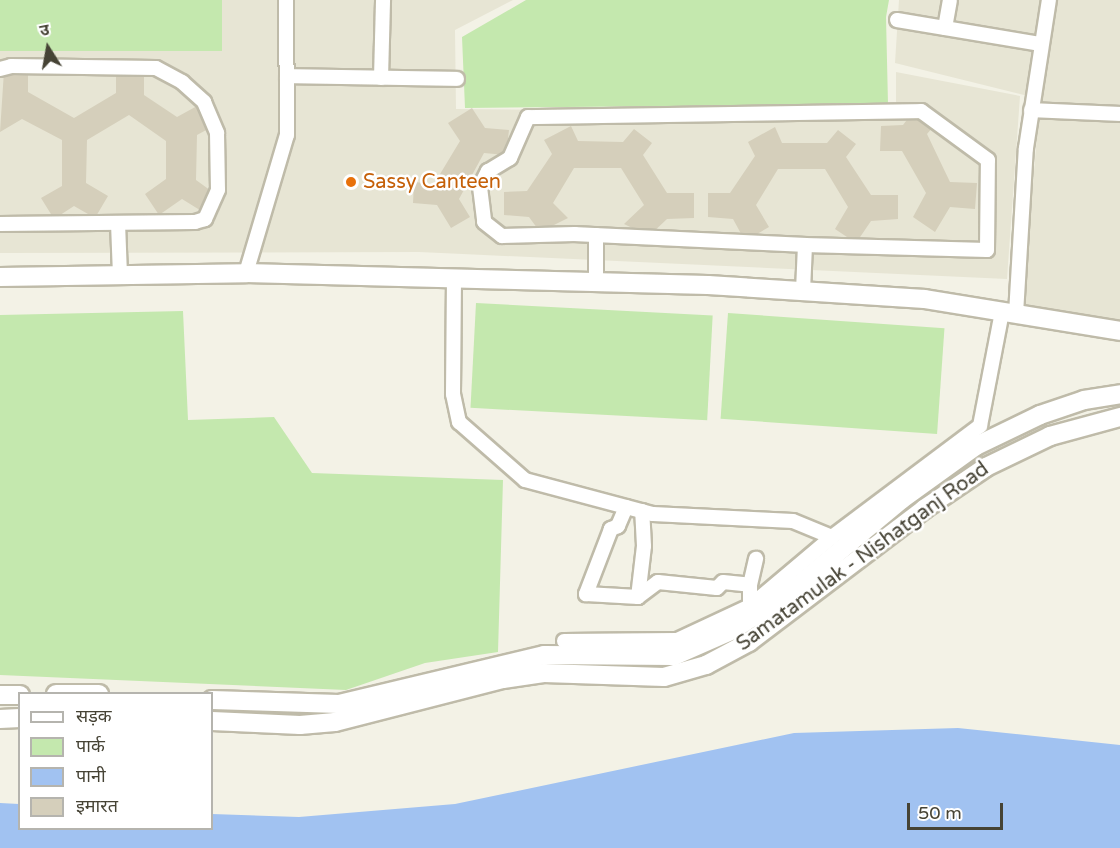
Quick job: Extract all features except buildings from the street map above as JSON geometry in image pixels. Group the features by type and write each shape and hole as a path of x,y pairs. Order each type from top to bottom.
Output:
{"street":[{"path":"246,273 287,135 286,0"},
{"path":"381,78 383,0"},
{"path":"945,28 950,0"},
{"path":"564,641 677,640 750,606 832,537 980,426 1009,313 1031,110 1049,0"},
{"path":"897,20 1041,44"},
{"path":"0,69 11,66 156,68 182,81 204,102 217,133 218,190 205,219 118,223 0,224"},
{"path":"287,76 457,80"},
{"path":"1031,110 1120,114"},
{"path":"921,111 988,160 987,250 805,245 596,235 502,236 484,222 480,187 488,171 510,158 528,117 921,111"},
{"path":"118,223 120,276"},
{"path":"596,235 596,281"},
{"path":"803,291 805,245"},
{"path":"0,277 246,273 596,281 925,299 1120,331"},
{"path":"454,278 453,394 459,423 525,480 642,511 793,521 832,537"},
{"name":"Samatamulak - Nishatganj Road","path":"213,700 339,704 544,655 630,659 682,653 733,630 789,593 901,500 976,446 1040,415 1084,400 1120,394"},
{"name":"Samatamulak - Nishatganj Road","path":"213,721 300,725 335,722 503,679 544,673 664,677 706,665 749,642 924,508 986,467 1050,436 1120,417"},
{"path":"626,507 618,526 611,529 586,594 638,597 658,582 717,588 723,582 750,585"},
{"path":"638,597 644,546 642,511"},
{"path":"750,606 750,585 756,558"}],"shaded area":[{"path":"222,0 513,0 455,30 456,109 896,113 896,72 1020,96 1007,279 419,252 0,253 0,51 221,51"},
{"path":"899,0 1120,0 1120,320 1023,304 1040,99 895,63"}],"green space":[{"path":"0,0 222,0 222,51 0,51"},
{"path":"526,0 889,0 886,17 888,104 465,108 462,37"},
{"path":"476,303 713,315 707,420 471,408"},
{"path":"183,311 188,420 274,417 312,473 503,480 498,652 425,663 346,690 0,675 0,315"},
{"path":"728,313 944,328 937,434 721,419"}],"water":[{"path":"958,728 1120,745 1120,848 0,848 0,803 18,804 18,830 213,830 213,814 299,817 455,804 794,733"}],"place":[{"name":"Sassy Canteen","path":"351,182"}]}
